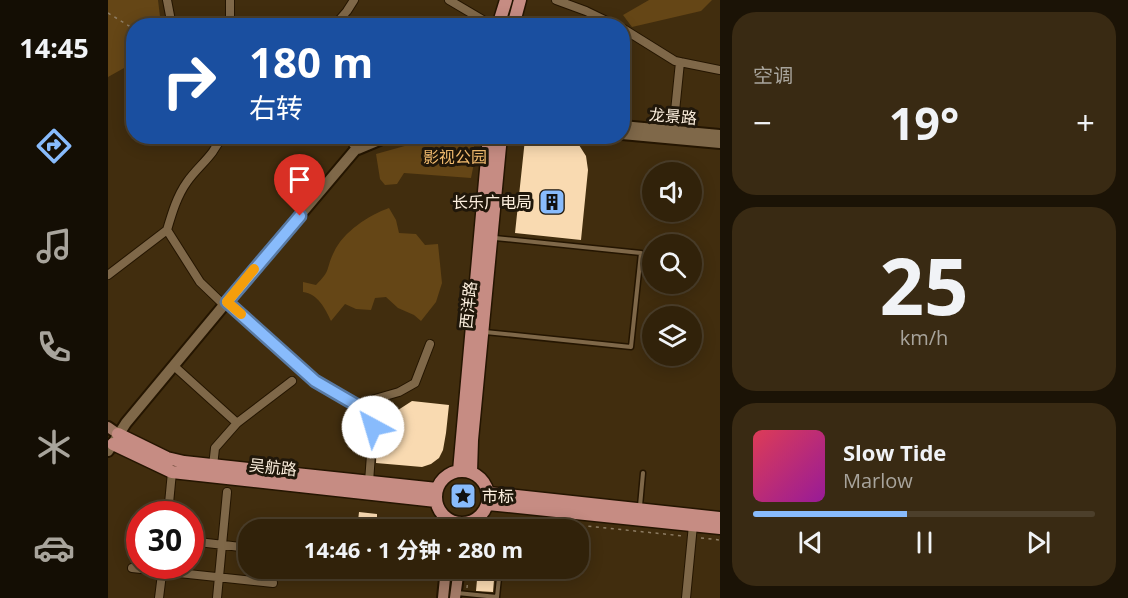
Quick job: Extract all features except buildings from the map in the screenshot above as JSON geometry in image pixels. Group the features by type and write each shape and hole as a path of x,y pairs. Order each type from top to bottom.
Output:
{"main road":[{"path":"500,18 506,0"},
{"path":"515,18 520,0"},
{"name":"西洋路","path":"465,472 494,144"},
{"name":"西洋路","path":"467,440 482,332 491,237 495,144"},
{"name":"吴航路","path":"111,439 184,462 369,482 404,491"},
{"name":"吴航路","path":"111,439 172,472 436,495"},
{"path":"446,519 436,495 445,477 465,472 483,480 488,499 477,519"},
{"path":"488,499 720,518"},
{"path":"536,504 563,518 693,531 720,528"},
{"path":"443,598 445,579"},
{"path":"459,595 461,579"}],"street":[{"path":"167,0 170,18"},
{"path":"230,0 230,18"},
{"path":"341,18 354,0"},
{"path":"449,0 479,18"},
{"path":"556,0 598,18"},
{"path":"630,33 680,62 720,70"},
{"path":"673,131 680,62"},
{"name":"龙景路","path":"630,127 720,135"},
{"name":"龙景路","path":"630,135 720,143"},
{"path":"108,275 167,230 176,201 187,182 218,144"},
{"path":"353,144 358,149"},
{"path":"111,439 360,144"},
{"path":"358,149 370,144"},
{"path":"167,230 200,282 315,381 358,406"},
{"path":"358,406 361,403 399,392 415,383 430,344"},
{"path":"174,366 237,423"},
{"path":"213,465 215,448 237,423 292,381"},
{"path":"358,406 359,413 373,427 369,482"},
{"path":"169,501 172,472"},
{"path":"217,598 227,492"},
{"path":"686,598 693,531"},
{"path":"204,542 238,546"},
{"path":"204,575 273,582"},
{"path":"159,598 161,579"}],"lane":[{"path":"482,332 631,347 641,253 491,237"},
{"path":"640,510 643,473"},
{"path":"459,595 497,597 499,579"}],"path":[{"path":"108,13 126,24"},
{"path":"498,519 505,517 563,518 693,531 720,540"},
{"path":"459,595 461,579"}],"green space":[{"path":"108,0 158,0 160,18 126,18 126,67 108,77"},
{"path":"649,0 712,0 701,11 632,27 630,18 625,18 623,15"},
{"name":"影视公园","path":"412,144 473,144 476,153 471,178 404,173 397,184 385,185 380,179 376,154"},
{"path":"389,208 396,220 399,233 416,234 425,245 438,244 442,283 436,302 421,321 398,308 386,297 375,298 371,310 356,309 345,304 331,321 317,299 303,292 303,282 316,285 326,272 338,245 350,231 373,215"},
{"path":"462,485 471,488 474,497 471,506 462,509 453,506 450,497 453,488"}],"slow traffic":[{"path":"241,314 227,302 254,269"}],"place":[{"name":"长乐广电局","path":"552,202"},
{"name":"市标","path":"463,496"}],"route":[{"path":"300,216 227,302 315,381 358,406 359,413 373,427"}]}
